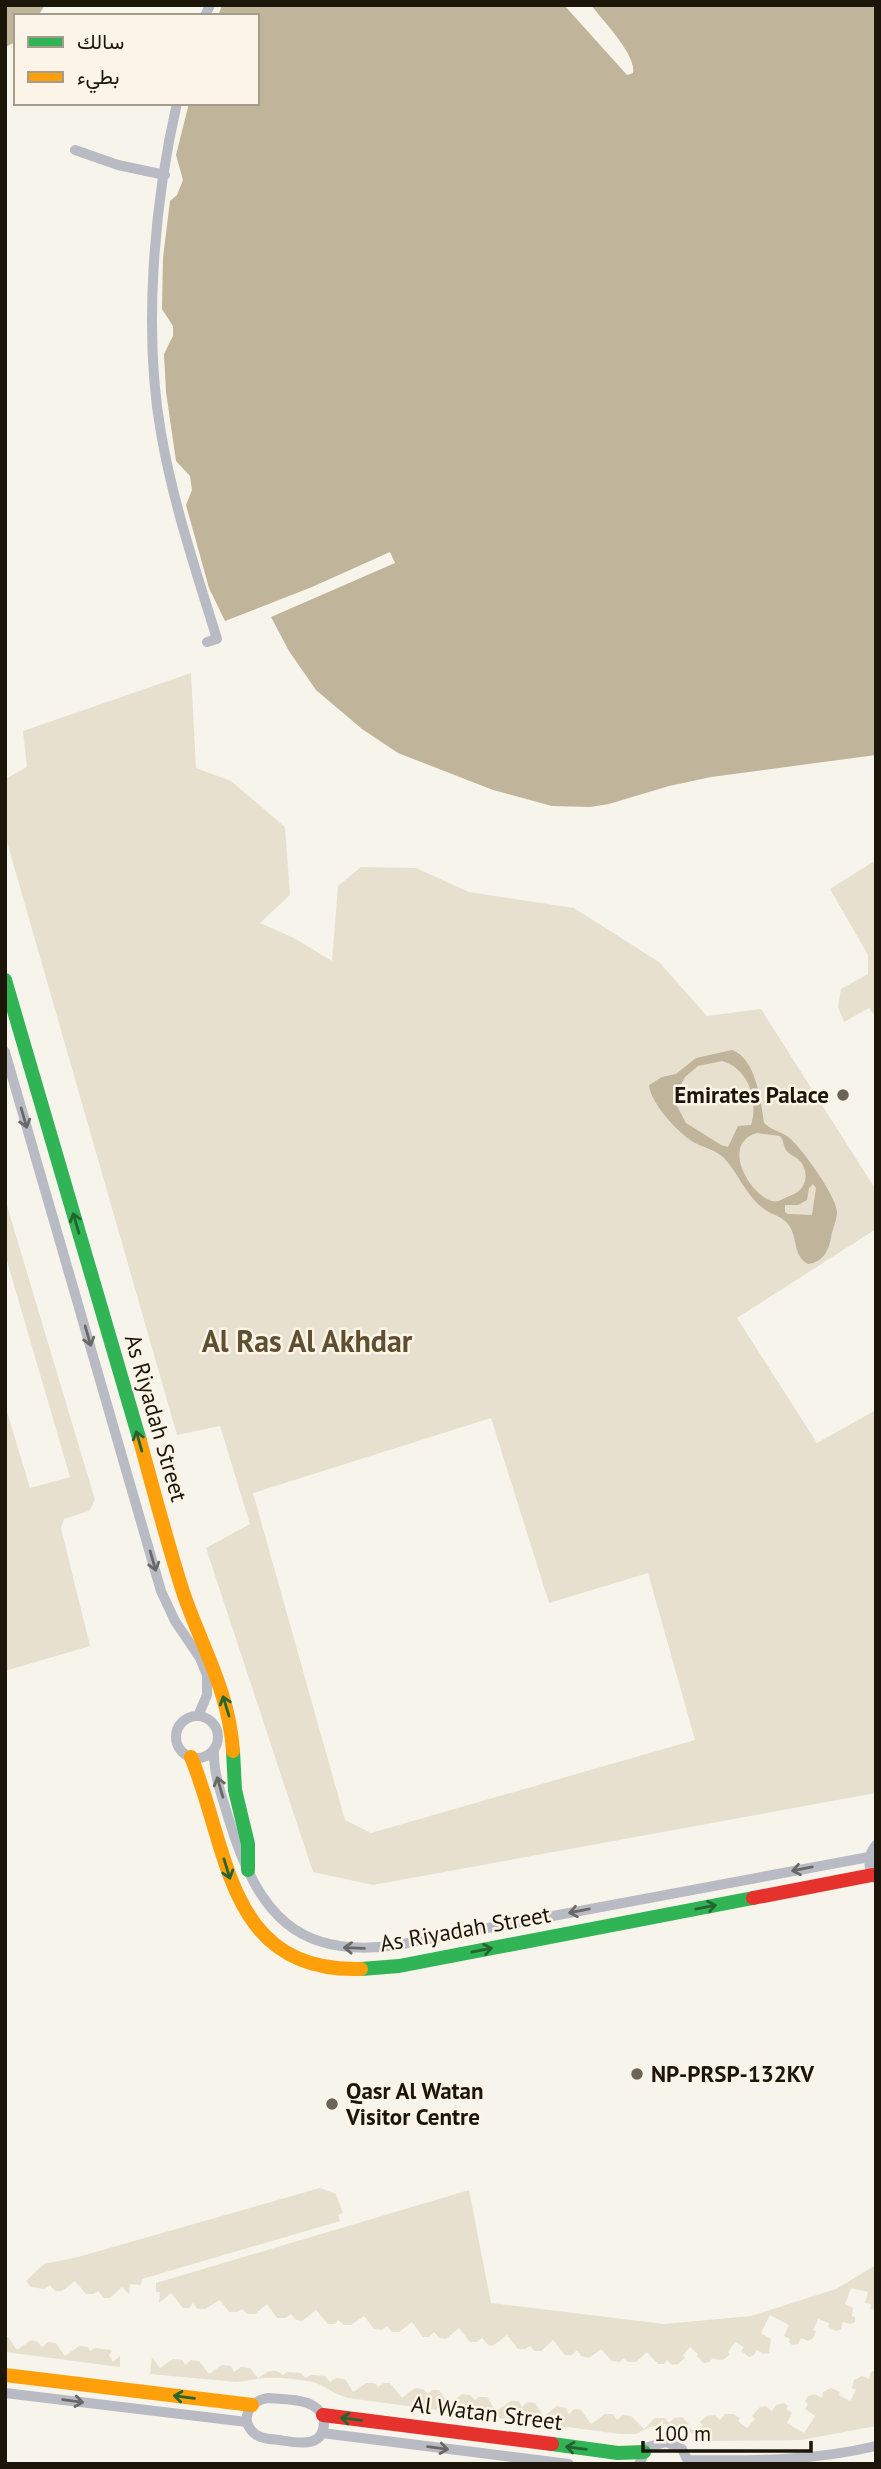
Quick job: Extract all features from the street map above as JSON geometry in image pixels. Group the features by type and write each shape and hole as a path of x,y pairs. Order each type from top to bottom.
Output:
{"street":[{"path":"177,105 165,175 156,258 154,369 161,433 175,501 217,639 207,642"},
{"path":"75,150 118,165 165,175"},
{"name":"As Riyadah Street","path":"5,980 184,1594 216,1673 232,1723 235,1790 248,1844 248,1870"},
{"name":"As Riyadah Street","path":"5,1052 161,1591 175,1621 200,1658 207,1675 207,1695 198,1716"},
{"path":"198,1716 210,1720 218,1731 218,1744 214,1750 206,1756 191,1757 181,1751 176,1733 183,1721 198,1716"},
{"name":"As Riyadah Street","path":"214,1750 218,1784 235,1839 248,1870 271,1908 290,1926 321,1942 356,1949 397,1945 869,1857"},
{"name":"As Riyadah Street","path":"191,1757 234,1890 246,1913 262,1934 283,1950 330,1968 355,1970 399,1966 874,1877"},
{"path":"874,1877 869,1866 869,1857 876,1845"},
{"path":"5,2375 252,2405"},
{"path":"5,2393 247,2423"},
{"path":"268,2398 306,2402 317,2406 323,2415 325,2424 322,2433 315,2440 303,2443 258,2436 247,2423 247,2413 252,2405 259,2399 268,2398"},
{"name":"Al Watan Street","path":"323,2415 642,2458"},
{"name":"Al Watan Street","path":"322,2433 569,2464"},
{"path":"642,2458 660,2442 672,2443 682,2449 689,2462 781,2460 876,2446"}],"shaded area":[{"path":"5,5 45,5 39,14 14,14 14,43 5,47"},
{"path":"222,5 564,5 627,75 633,73 630,57 591,5 876,5 876,755 711,777 590,807 552,806 493,790 398,753 362,729 316,690 289,651 271,617 395,563 390,552 312,587 225,621 209,588 186,505 192,490 190,476 176,461 166,392 164,354 173,336 173,326 162,309 163,258 170,201 177,195 183,180 176,155 188,105 259,105 259,14 219,14"},
{"path":"191,673 196,768 231,781 285,827 290,895 260,923 294,938 332,961 338,886 361,867 416,868 469,892 574,908 659,962 707,1016 761,1009 876,1190 876,1229 737,1318 817,1443 876,1410 876,1793 373,1885 313,1872 206,1548 250,1524 220,1426 177,1435 5,835 5,779 27,767 23,731","holes":["491,1418 549,1603 648,1573 695,1740 371,1833 345,1820 253,1493"]},
{"path":"876,860 876,1017 869,1008 844,1022 838,1007 841,989 868,974 868,955 830,889"},
{"path":"732,1050 740,1055 747,1062 756,1082 764,1123 793,1141 825,1184 837,1215 828,1248 818,1261 808,1264 803,1260 788,1223 758,1204 724,1158 682,1133 654,1101 649,1085 662,1077 676,1074 696,1058","holes":["722,1061 739,1070 745,1078 754,1105 751,1125 738,1126 728,1147 686,1123 676,1104 677,1092 685,1077 698,1066","757,1133 780,1136 786,1150 799,1160 805,1169 806,1175 801,1189 780,1201 772,1201 755,1190 742,1169 740,1158 740,1148 746,1139","813,1184 816,1188 812,1215 785,1212 785,1205 798,1205 807,1200 809,1188"]},
{"path":"5,1199 95,1500 89,1511 64,1519 61,1528 90,1646 5,1671 5,1405 30,1488 70,1477 5,1254"},
{"path":"320,2188 336,2194 343,2213 338,2215 340,2221 142,2279 141,2285 130,2284 129,2294 122,2287 110,2298 104,2298 98,2291 86,2294 75,2281 62,2291 55,2291 50,2285 44,2289 31,2287 26,2281 44,2264 78,2257"},
{"path":"469,2190 491,2303 664,2324 751,2316 836,2289 876,2265 876,2310 870,2309 871,2304 865,2303 868,2292 851,2288 845,2304 853,2308 852,2316 855,2317 855,2322 843,2322 841,2329 836,2331 828,2327 829,2323 818,2319 813,2338 808,2341 801,2338 798,2344 792,2345 790,2339 784,2336 789,2325 770,2315 761,2333 771,2339 769,2353 763,2354 757,2350 749,2357 741,2351 744,2347 735,2342 728,2352 730,2354 724,2359 713,2358 703,2363 690,2347 683,2355 685,2358 672,2365 667,2360 664,2364 658,2364 647,2352 636,2362 628,2362 623,2358 620,2362 612,2361 601,2349 589,2358 581,2356 577,2350 572,2355 565,2355 553,2340 541,2351 535,2351 530,2346 518,2349 507,2335 489,2346 482,2338 470,2342 459,2328 446,2339 439,2338 434,2332 429,2337 423,2337 412,2322 399,2332 392,2332 387,2326 382,2330 374,2329 364,2316 351,2325 344,2325 338,2320 335,2324 328,2324 316,2310 302,2321 296,2320 291,2314 286,2318 277,2318 267,2304 255,2314 247,2314 242,2309 229,2312 220,2300 205,2309 198,2309 193,2303 189,2308 183,2308 171,2293 159,2303 160,2292 156,2292 156,2283"},
{"path":"5,2337 8,2337 17,2350 31,2340 42,2347 48,2342 56,2343 65,2356 79,2346 88,2347 90,2351 95,2348 111,2350 109,2355 113,2362 120,2356 120,2367 5,2352"},
{"path":"152,2357 160,2368 173,2359 182,2360 185,2365 191,2360 199,2361 209,2374 222,2365 231,2366 234,2372 241,2367 250,2368 258,2378 273,2371 283,2375 287,2372 301,2373 305,2378 312,2375 325,2376 330,2382 336,2378 345,2379 353,2392 366,2383 375,2383 378,2387 390,2383 402,2398 415,2388 423,2389 428,2394 432,2390 439,2390 449,2404 462,2394 470,2395 475,2400 487,2397 496,2411 511,2401 519,2401 522,2407 527,2402 535,2403 544,2416 557,2406 566,2408 569,2414 574,2409 581,2410 591,2424 605,2414 613,2414 617,2420 623,2415 631,2416 644,2429 655,2418 665,2418 669,2423 674,2418 682,2417 689,2424 687,2426 697,2433 703,2425 700,2422 707,2416 715,2415 720,2420 725,2414 733,2414 740,2418 738,2421 747,2428 760,2407 766,2406 772,2411 776,2405 784,2403 788,2406 786,2409 792,2413 787,2423 804,2433 815,2416 805,2409 808,2396 815,2394 822,2398 823,2392 831,2388 850,2401 856,2390 852,2388 854,2380 862,2376 869,2379 871,2372 876,2370 876,2426 801,2440 705,2441 685,2429 666,2424 650,2427 636,2434 620,2434 348,2398 313,2382 294,2379 263,2378 236,2382 150,2374"}],"traffic: fast":[{"path":"5,980 140,1441"},
{"path":"233,1751 235,1790 248,1844 248,1870"},
{"path":"361,1969 399,1966 753,1898"},
{"path":"552,2444 618,2453 644,2452"}],"traffic: slow":[{"path":"140,1441 183,1592 220,1689 233,1751"},
{"path":"191,1757 226,1865 240,1899 258,1928 283,1950 316,1965 361,1969"},
{"path":"5,2375 252,2405"}],"traffic: jam":[{"path":"753,1898 872,1875"},
{"path":"323,2415 552,2444"}],"place":[{"name":"Emirates Palace","path":"843,1095"},
{"name":"NP-PRSP-132KV","path":"637,2074"},
{"name":"Qasr Al Watan Visitor Centre","path":"332,2104"}],"district":[{"name":"Al Ras Al Akhdar","path":"307,1342"}]}
